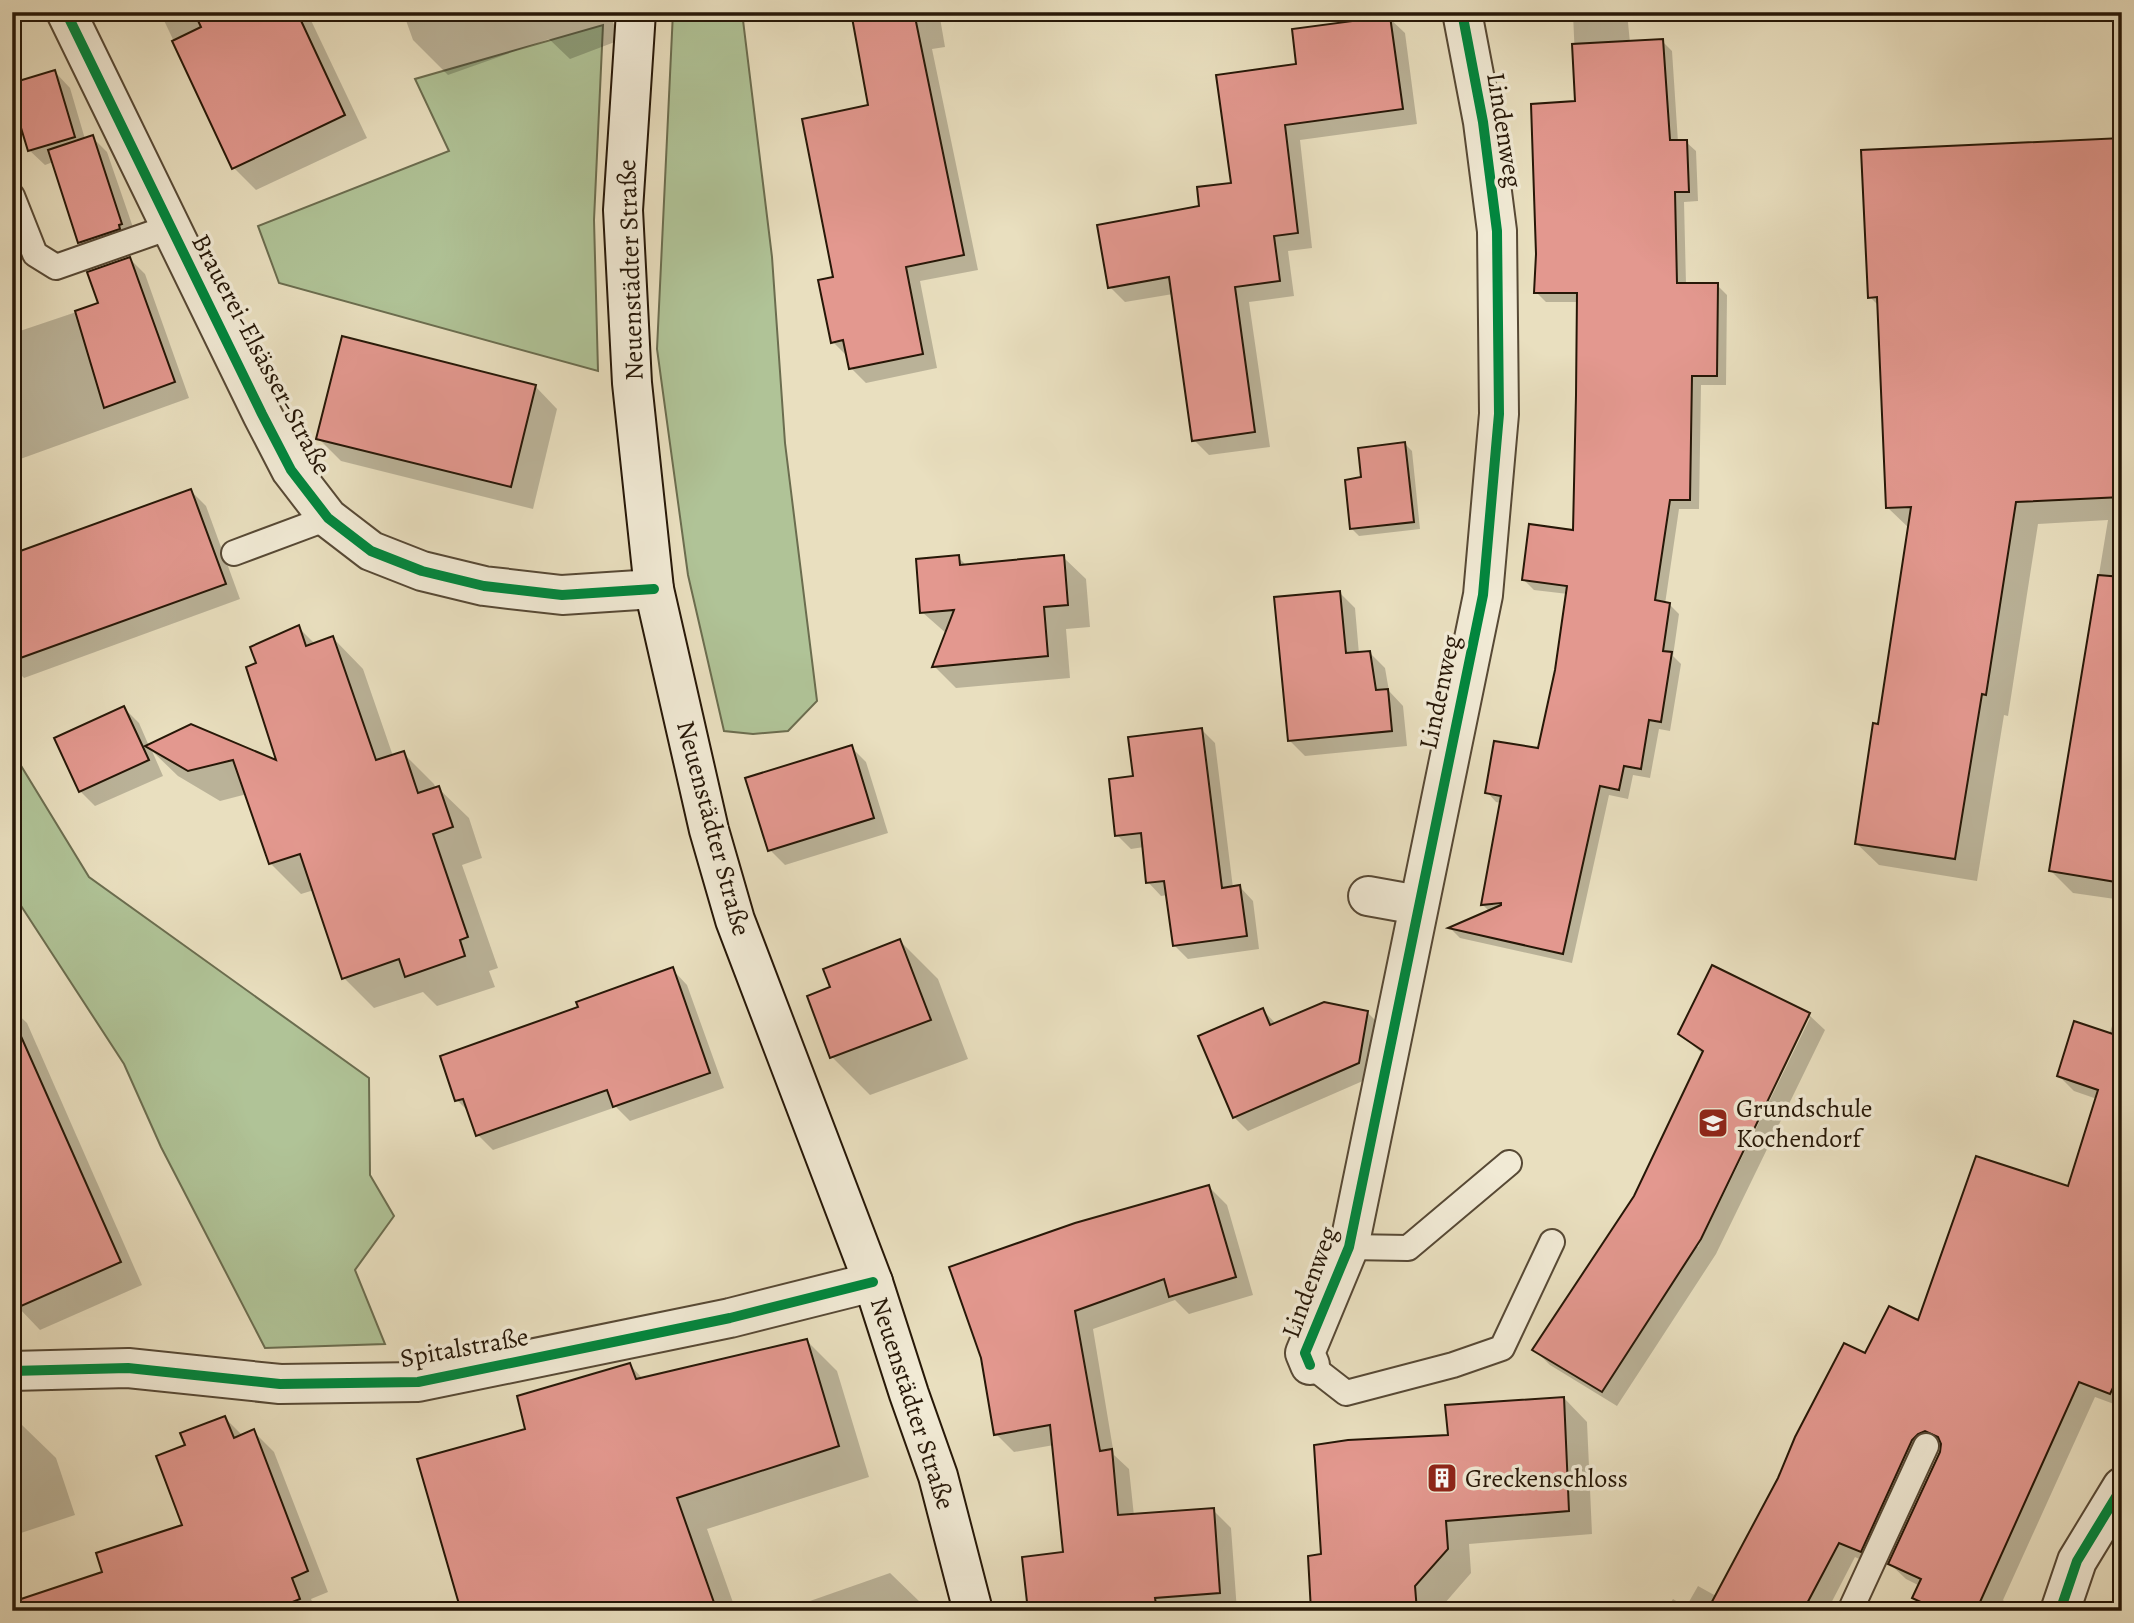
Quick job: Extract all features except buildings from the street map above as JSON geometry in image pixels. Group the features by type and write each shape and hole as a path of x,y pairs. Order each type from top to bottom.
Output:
{"street":[{"name":"Brauerei-Elsässer-Straße","path":"66,12 291,470 328,518 371,551 422,571 484,586 562,595 654,589"},
{"name":"Neuenstädter Straße","path":"636,12 623,210 632,383 654,589 709,830 735,920 873,1282 909,1394 939,1475 973,1611"},
{"name":"Lindenweg","path":"1310,1365 1304,1353 1349,1247 1483,596 1499,414 1497,230 1483,122 1462,12"},
{"path":"1368,895 1418,905"},
{"name":"Spitalstraße","path":"12,1371 128,1368 280,1384 418,1382 730,1318 873,1282"},
{"path":"2060,1611 2077,1561 2122,1487"}],"lane":[{"path":"12,197 35,254 56,267 170,227"},
{"path":"234,553 328,518"},
{"path":"1349,1247 1408,1248 1509,1163"},
{"name":"Lindenweg","path":"1310,1365 1346,1393 1453,1365 1502,1348 1552,1242"},
{"path":"1850,1611 1926,1446"}],"green space":[{"path":"673,12 742,12 772,257 785,443 817,701 788,731 753,734 724,731 688,575 657,349"},
{"path":"603,25 594,220 598,371 279,283 258,226 449,151 415,79"},
{"path":"12,751 89,877 369,1078 370,1175 394,1216 355,1270 385,1344 265,1348 161,1147 124,1064 12,892"}],"cycle path":[{"path":"66,12 262,414 291,470 328,518 371,551 422,571 484,586 562,595 654,589"},
{"path":"1310,1365 1305,1353 1349,1247 1483,595 1499,414 1497,231 1483,122 1462,12"},
{"path":"12,1371 128,1368 280,1384 418,1382 730,1318 873,1282"},
{"path":"2060,1611 2077,1561 2122,1487"}],"place":[{"name":"Grundschule Kochendorf","path":"1713,1123"},
{"name":"Greckenschloss","path":"1442,1478"}]}
